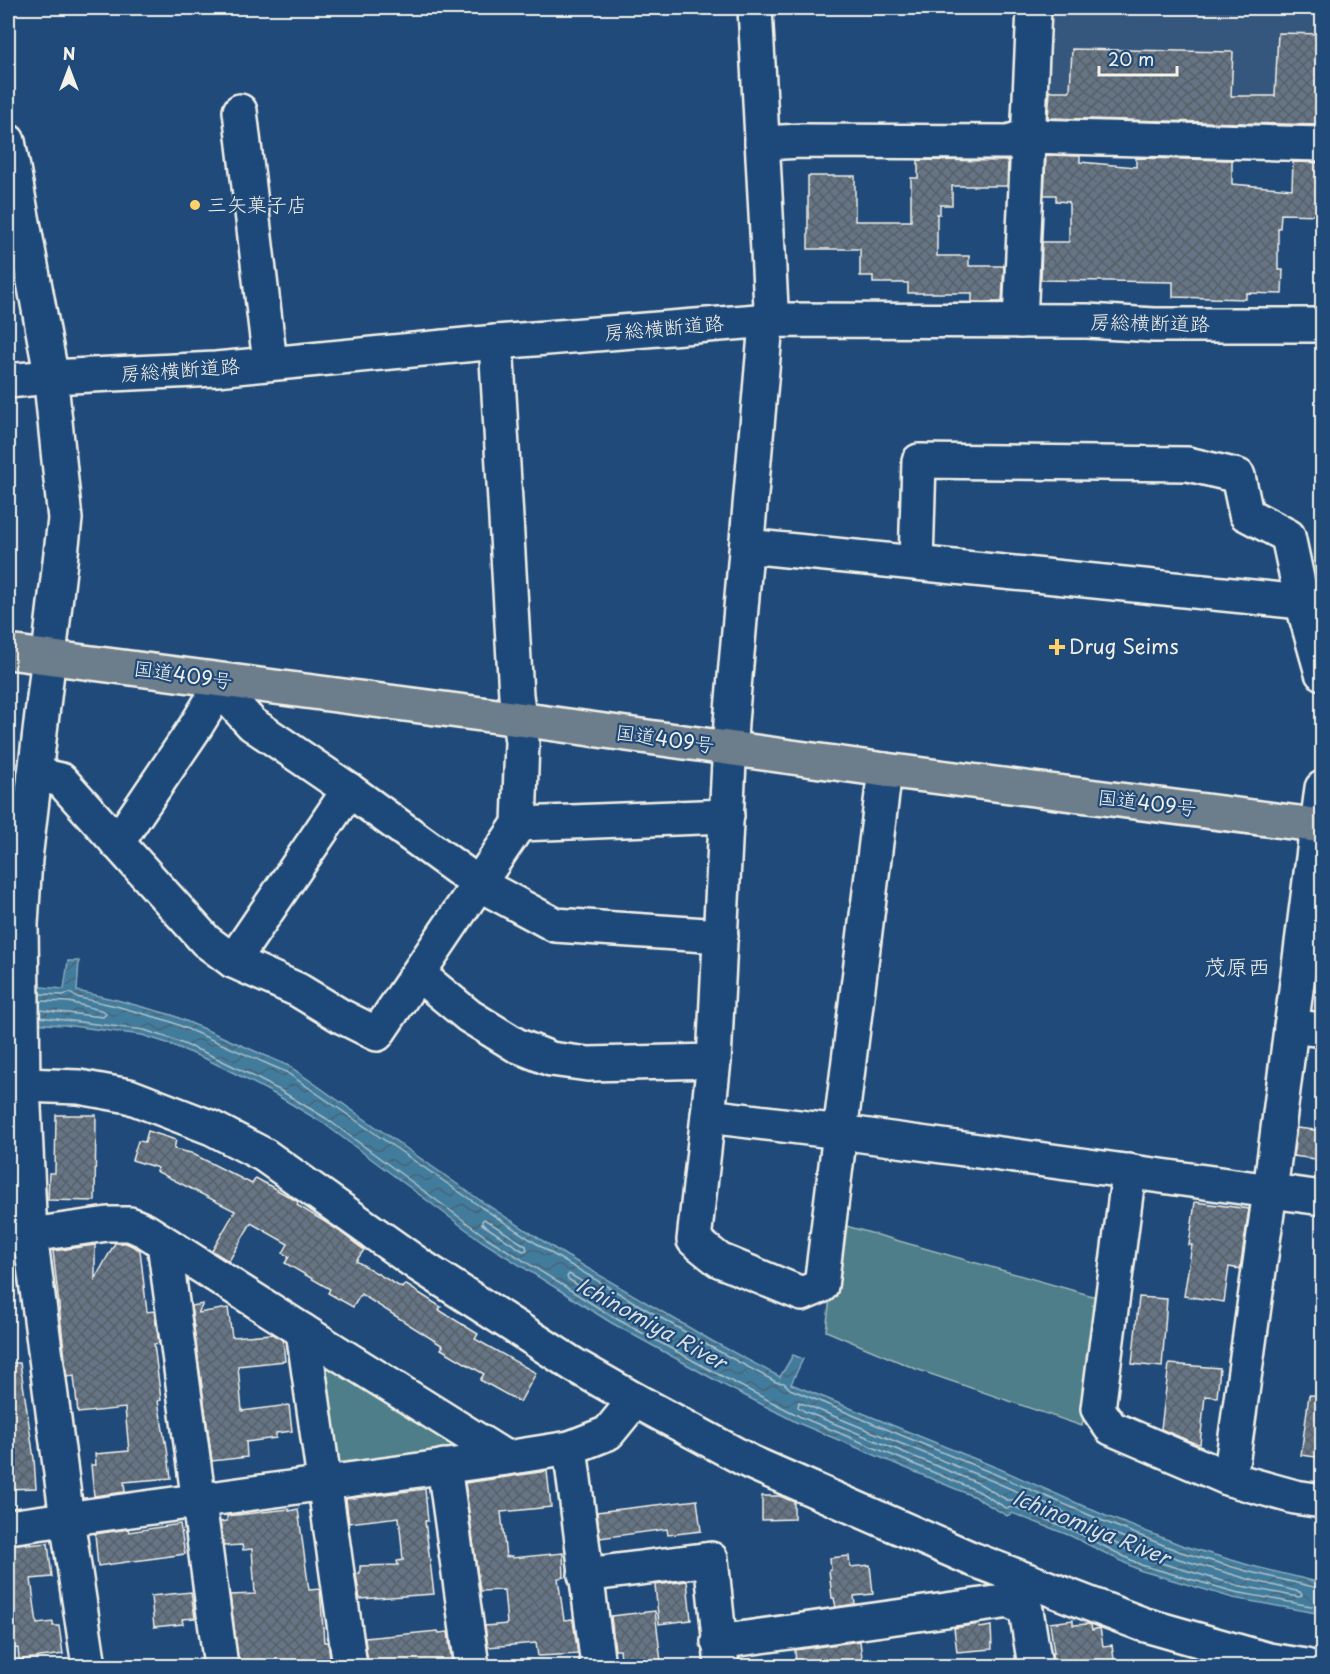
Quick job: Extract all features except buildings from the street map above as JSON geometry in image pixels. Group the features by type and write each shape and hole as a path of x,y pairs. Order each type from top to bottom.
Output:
{"highway":[{"name":"国道409号","path":"8,652 1320,826"}],"street":[{"path":"755,8 771,307 765,335 729,749 714,1061 694,1240 719,1260 802,1294 821,1286 885,770"},
{"path":"1020,321 1034,8"},
{"path":"240,111 270,363"},
{"path":"762,143 802,141 1008,142 1028,136 1323,144"},
{"path":"8,141 51,377 65,519 35,774 16,858 21,924 18,1096 19,1237 67,1519 88,1666"},
{"name":"房総横断道路","path":"8,381 216,369 496,342 770,320 1087,321 1154,325 1323,325"},
{"path":"35,774 61,780 206,941 233,961 298,990 377,1034 519,824 522,742 516,695 496,342"},
{"path":"916,563 919,461 1188,464 1238,476 1246,514 1288,536 1302,602 1323,673"},
{"path":"747,546 1302,602"},
{"path":"222,681 232,702 252,724 349,790 479,884 555,925 721,936"},
{"path":"117,843 201,717 222,681"},
{"path":"1230,1479 1270,1191 1307,1028 1323,788"},
{"path":"233,961 349,790"},
{"path":"519,824 727,816"},
{"path":"418,974 469,1016 516,1045 551,1059 588,1064 714,1061"},
{"path":"18,1096 79,1087 129,1096 212,1128 264,1155 419,1265 574,1365 750,1462 972,1559 1142,1624 1269,1660 1306,1666"},
{"path":"708,1116 1323,1198"},
{"path":"1129,1171 1098,1409 1111,1428 1230,1479 1295,1497 1323,1501"},
{"path":"19,1237 108,1224 130,1224 164,1243 506,1458"},
{"path":"164,1243 221,1666"},
{"path":"303,1331 350,1666"},
{"path":"8,1527 570,1448 608,1433 635,1400"},
{"path":"570,1448 598,1666"},
{"path":"444,1466 472,1666"},
{"path":"585,1575 711,1559 720,1654 1010,1600 1026,1610 1035,1666"}],"shaded area":[{"path":"1044,8 1322,8 1322,134 1039,124"}],"green space":[{"path":"839,1224 1100,1298 1082,1426 916,1369 826,1331"},
{"path":"330,1359 466,1442 459,1455 337,1473 314,1362"}],"water":[{"name":"Ichinomiya River","path":"68,961 79,961 77,991 172,1015 289,1066 484,1203 560,1252 712,1341 780,1377 793,1355 803,1359 791,1384 1000,1469 1106,1516 1184,1546 1322,1583 1322,1614 1233,1598 1139,1570 1071,1536 1012,1513 1007,1516 975,1497 798,1423 610,1322 483,1242 323,1123 278,1096 206,1059 142,1035 64,1025 8,1022 8,984 64,989"}],"place":[{"name":"三矢菓子店","path":"195,205"},
{"name":"Drug Seims","path":"1057,647"}],"district":[{"name":"茂原西","path":"1237,967"}]}
